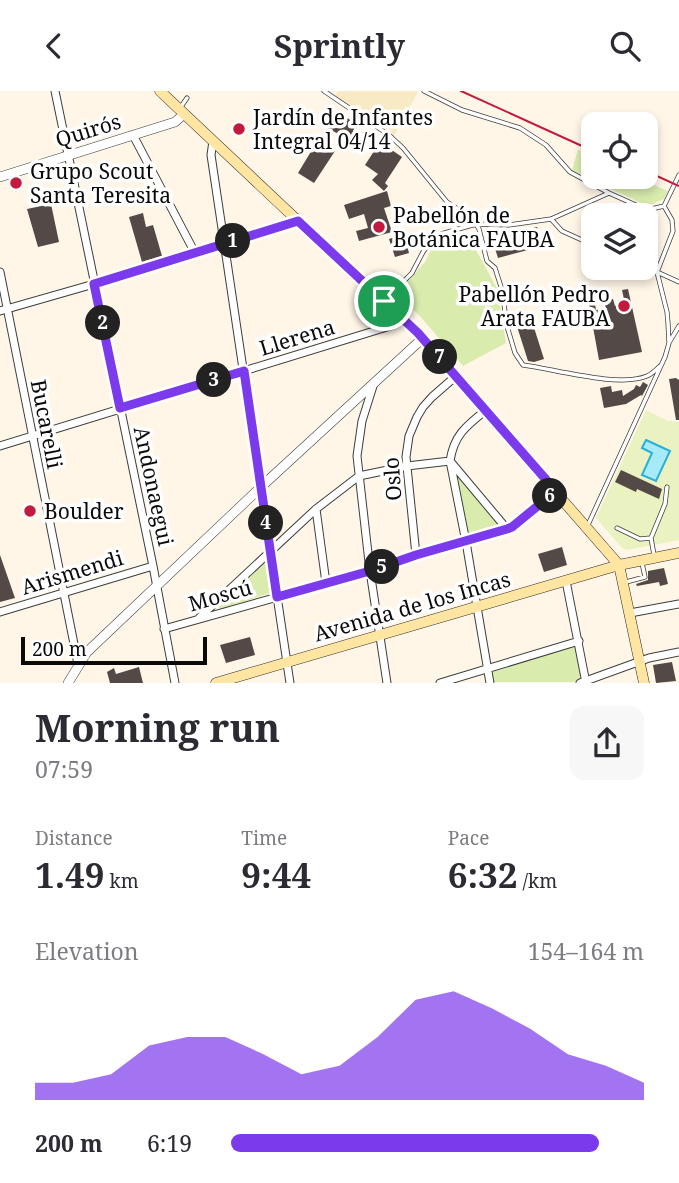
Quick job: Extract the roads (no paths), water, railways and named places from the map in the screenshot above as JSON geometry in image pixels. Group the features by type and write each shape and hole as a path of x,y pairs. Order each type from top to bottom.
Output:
{"main road":[{"path":"160,91 422,338 619,565 645,683"},
{"name":"Avenida de los Incas","path":"216,683 619,565 679,552"}],"street":[{"name":"Andonaegui","path":"55,91 176,683"},
{"name":"Quirós","path":"0,177 175,122 182,111"},
{"path":"133,135 195,253"},
{"path":"213,141 211,155 290,683"},
{"path":"4,310 298,221"},
{"name":"Bucarelli","path":"0,272 4,310 78,664"},
{"path":"384,301 393,292"},
{"name":"Llerena","path":"0,446 387,327 402,318"},
{"path":"68,683 88,652 261,486 422,338"},
{"name":"Oslo","path":"416,555 407,446 417,417 432,397 456,376"},
{"path":"375,381 359,433 357,456 370,571 387,683"},
{"path":"486,410 459,434 450,461 491,683"},
{"path":"198,619 316,509 359,476 450,461"},
{"path":"450,461 507,529"},
{"name":"Moscú","path":"164,629 507,529 556,491"},
{"path":"316,509 326,583"},
{"name":"Arismendi","path":"0,612 153,566"},
{"path":"566,580 579,641 584,682 640,661 679,652"},
{"path":"630,614 679,604"},
{"path":"440,683 579,641"}],"lane":[{"path":"324,91 389,135 447,202 476,224 488,261 495,268 503,293 506,323 515,353 523,365 627,380 648,376 660,366"},
{"path":"424,91 462,110 520,128 546,145 570,172 631,203"},
{"path":"182,111 187,98"},
{"path":"664,207 679,175"},
{"path":"393,292 412,273 435,237 441,234 476,224 509,225 551,219 609,193"},
{"path":"658,208 664,207"},
{"path":"658,269 673,231 672,220 664,207"},
{"path":"551,219 562,231 581,240"},
{"path":"658,272 679,282"},
{"path":"587,527 669,343 667,312 658,276"},
{"path":"669,343 679,326"},
{"path":"654,557 651,538 665,504 667,487"},
{"path":"617,528 640,539 651,538"},
{"path":"624,582 645,577 642,560"}],"water":[{"path":"646,440 670,451 656,481 642,475 652,453 642,448"}],"railway":[{"path":"461,91 581,146"},
{"path":"658,176 679,186"}],"place":[{"name":"Jardín de Infantes Integral 04/14","path":"239,129"},
{"name":"Grupo Scout Santa Teresita","path":"16,183"},
{"name":"Pabellón de Botánica FAUBA","path":"379,227"},
{"name":"Pabellón Pedro Arata FAUBA","path":"624,306"},
{"name":"Boulder","path":"30,511"}]}
